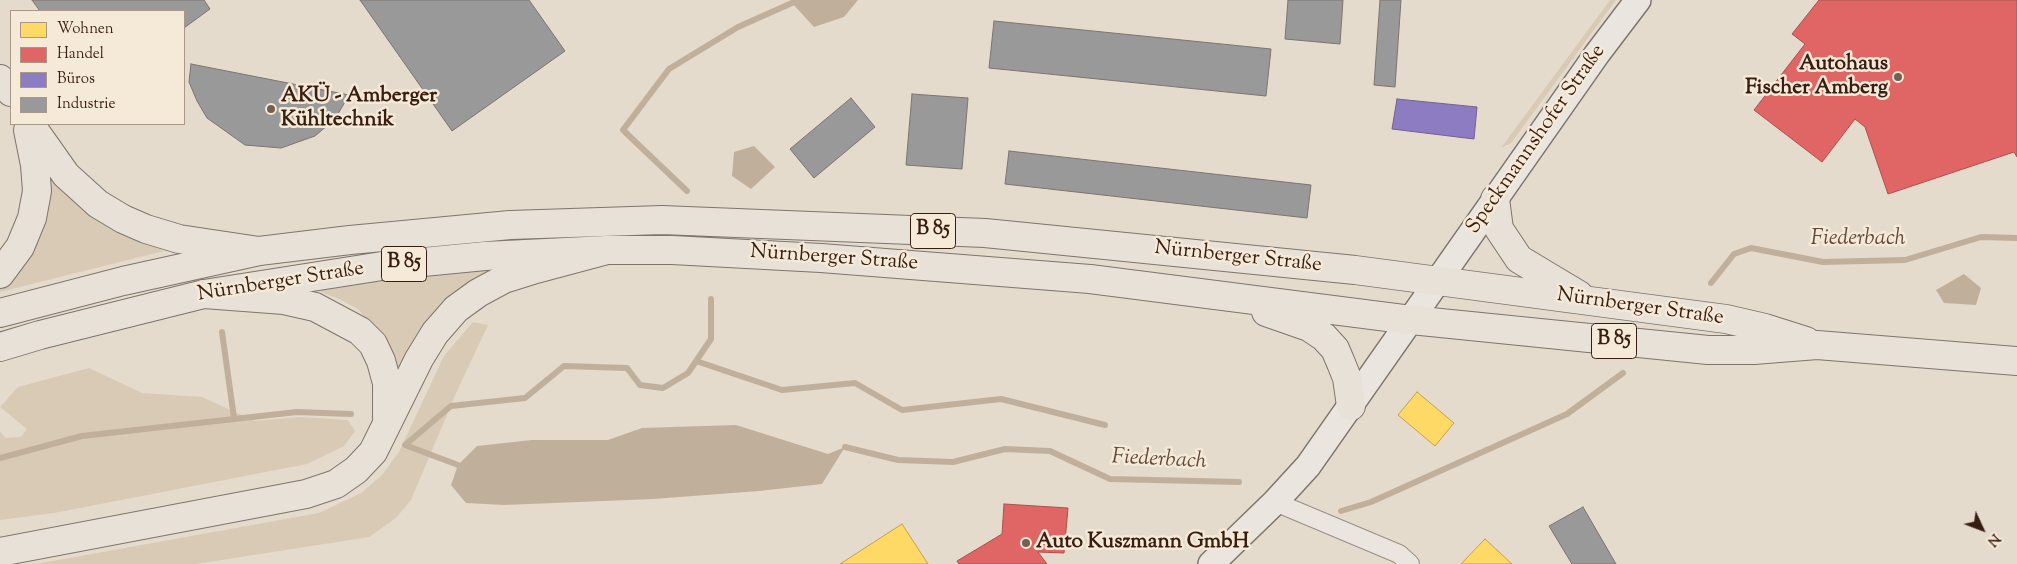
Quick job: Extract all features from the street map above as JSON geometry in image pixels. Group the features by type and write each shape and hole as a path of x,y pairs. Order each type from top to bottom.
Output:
{"main road":[{"path":"0,79 10,91"},
{"path":"0,274 20,247 32,218 37,191 28,125"},
{"path":"29,125 66,175 98,204 123,219 146,229 179,239 259,251"},
{"path":"1495,199 1499,229 1520,259 1567,289 1592,302"},
{"name":"Nürnberger Straße","path":"0,313 123,280 259,251 350,240 510,225 662,220 985,232 1355,270 1726,319 1765,328 1817,345"},
{"path":"2,550 306,494 336,484 356,470 373,452 418,359 435,333 456,309 478,292 504,279 607,250"},
{"name":"Nürnberger Straße","path":"0,347 40,335 204,294 382,266 485,256 607,250 672,250 830,258 1090,279 1411,320 1708,350 1754,350 1817,345"},
{"path":"1200,292 1309,327 1324,337 1335,350 1347,378 1351,406"},
{"path":"204,294 292,301 315,307 360,331 373,344 381,361 387,383 386,427"},
{"name":"B 85","path":"1817,345 2017,361"}],"street":[{"name":"Speckmannshofer Straße","path":"1211,564 1275,502 1308,466 1597,54 1638,0"},
{"path":"1275,502 1399,554 1410,564"}],"shaded area":[{"path":"793,0 858,0 844,17 814,27 792,3"},
{"path":"1610,0 1616,0 1511,143 1501,148"},
{"path":"754,146 775,167 751,189 732,176 734,152"},
{"path":"46,173 75,202 96,219 112,229 164,251 0,292 0,288 18,266"},
{"path":"493,266 494,271 462,287 443,301 417,335 400,372 395,372 384,339 358,309 321,292 321,286"},
{"path":"1964,274 1981,288 1976,305 1944,303 1936,290"},
{"path":"473,322 488,325 457,391 411,500 396,518 369,537 196,564 36,564 319,513 361,493 382,475 399,452 444,356"},
{"path":"89,368 142,393 202,397 255,421 300,417 348,420 355,431 344,446 307,464 54,513 0,520 0,432 6,438 21,437 27,429 0,407 18,387"},
{"path":"736,425 828,454 845,447 822,484 759,491 653,499 504,505 466,503 451,485 458,465 477,446 532,440 608,440 642,428"}],"building: Wohnen":[{"path":"1417,392 1454,423 1435,446 1398,415"},
{"path":"902,524 928,564 840,564"},
{"path":"1485,539 1512,564 1461,564"}],"building: Handel":[{"name":"Autohaus Fischer Amberg","path":"1819,0 2017,0 2017,157 2014,152 1888,194 1865,127 1855,119 1822,162 1754,110 1805,44 1792,34"},
{"name":"Auto Kuszmann GmbH","path":"1004,504 1068,508 1064,553 1038,552 1047,564 959,564 957,561 1002,534"}],"building: Büros":[{"path":"1397,99 1477,107 1474,139 1392,129"}],"building: Industrie":[{"path":"32,0 204,0 210,9 185,27 185,10 39,10"},
{"path":"360,0 529,0 565,51 452,131"},
{"path":"1288,0 1343,0 1340,44 1285,39"},
{"path":"1380,0 1401,0 1395,87 1374,85"},
{"path":"994,21 1271,49 1266,96 989,68"},
{"name":"AKÜ - Amberger Kühltechnik","path":"191,64 349,95 335,119 315,136 281,148 245,145 207,118 189,82"},
{"path":"912,94 968,98 962,169 906,165"},
{"path":"851,98 875,127 814,178 790,149"},
{"path":"1009,151 1311,185 1307,218 1005,184"},
{"path":"1583,507 1616,564 1572,564 1549,526"}],"waterway":[{"path":"687,191 623,130 669,69 738,27 792,3"},
{"name":"Fiederbach","path":"1711,283 1734,254 1751,248 1823,262 1905,260 1981,237 2017,238"},
{"path":"458,465 405,445 451,406 525,398 564,366 627,368 640,385 663,388 688,373 711,339 711,299"},
{"path":"222,332 234,418"},
{"path":"696,361 782,390 855,383 902,410 1001,399 1105,425"},
{"name":"Fiederbach","path":"1341,511 1371,502 1567,414 1623,373"},
{"path":"0,458 82,436 297,412 351,414"},
{"name":"Fiederbach","path":"845,447 898,460 953,462 1005,449 1050,451 1110,479 1239,482"}],"place":[{"name":"Autohaus Fischer Amberg","path":"1898,77"},
{"name":"AKÜ - Amberger Kühltechnik","path":"271,109"},
{"name":"Auto Kuszmann GmbH","path":"1026,543"}]}
